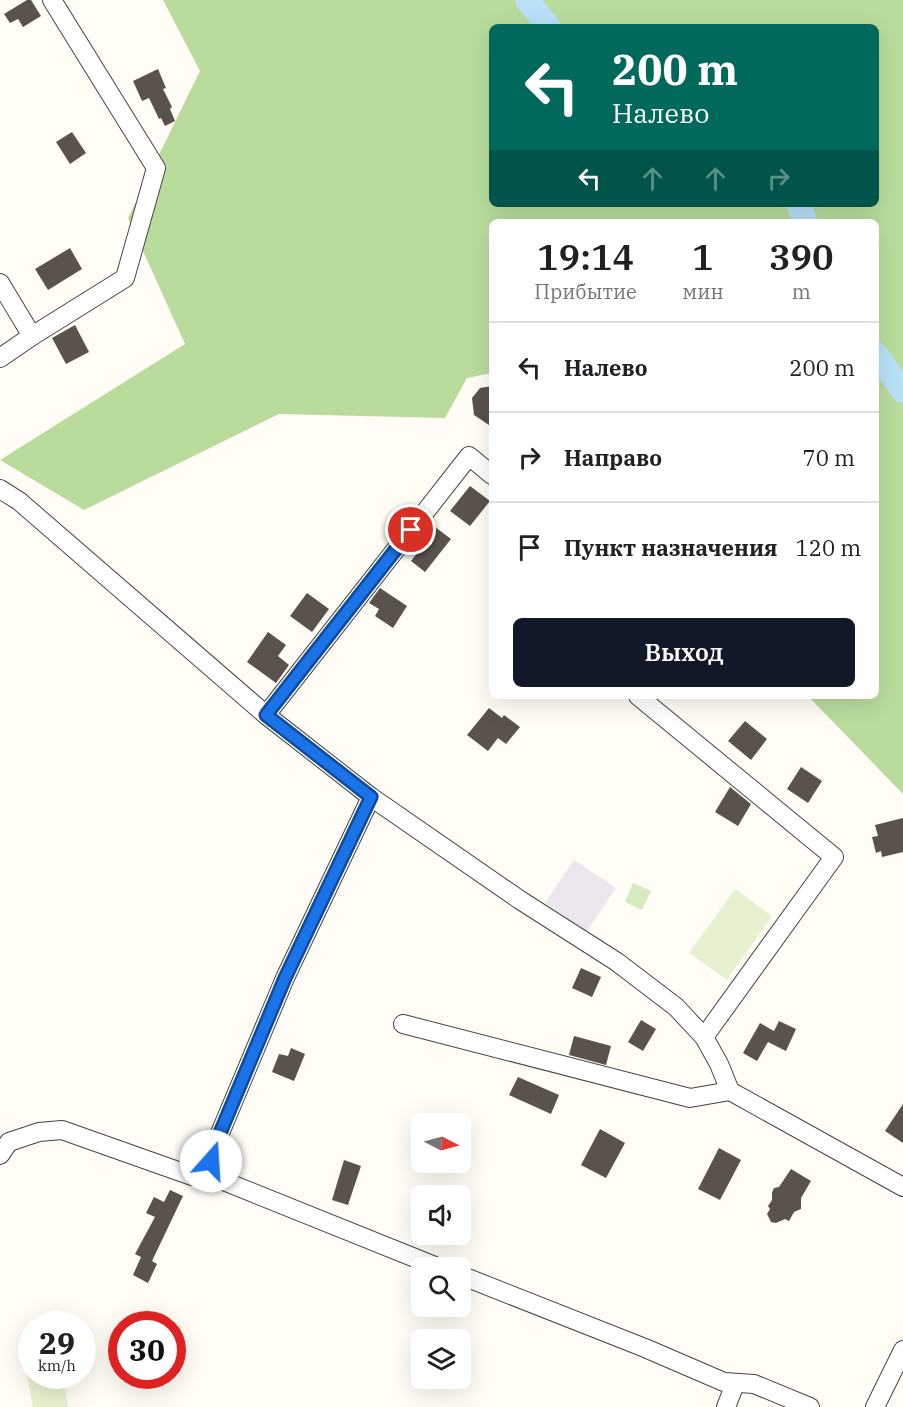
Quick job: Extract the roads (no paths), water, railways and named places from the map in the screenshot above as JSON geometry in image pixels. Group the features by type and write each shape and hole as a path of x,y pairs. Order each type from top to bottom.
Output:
{"street":[{"path":"0,358 126,278 156,168 52,0"},
{"path":"0,283 32,336"},
{"path":"266,715 469,456 489,473"},
{"path":"0,489 19,501 266,715 371,797 520,900 647,983 676,1007 704,1037 719,1064 730,1091 903,1187"},
{"path":"642,699 834,857 704,1037"},
{"path":"371,797 285,978 215,1145 211,1161 226,1182 413,1257"},
{"path":"403,1024 690,1098 730,1091"},
{"path":"0,1155 9,1142 39,1132 62,1130 192,1176 218,1170"},
{"path":"471,1279 645,1348 724,1382 754,1384 810,1407"},
{"path":"875,1407 903,1350"},
{"path":"726,1407 735,1384"}],"waterway":[{"path":"527,0 547,24"},
{"path":"799,207 805,219"},
{"path":"879,358 903,391"}]}
